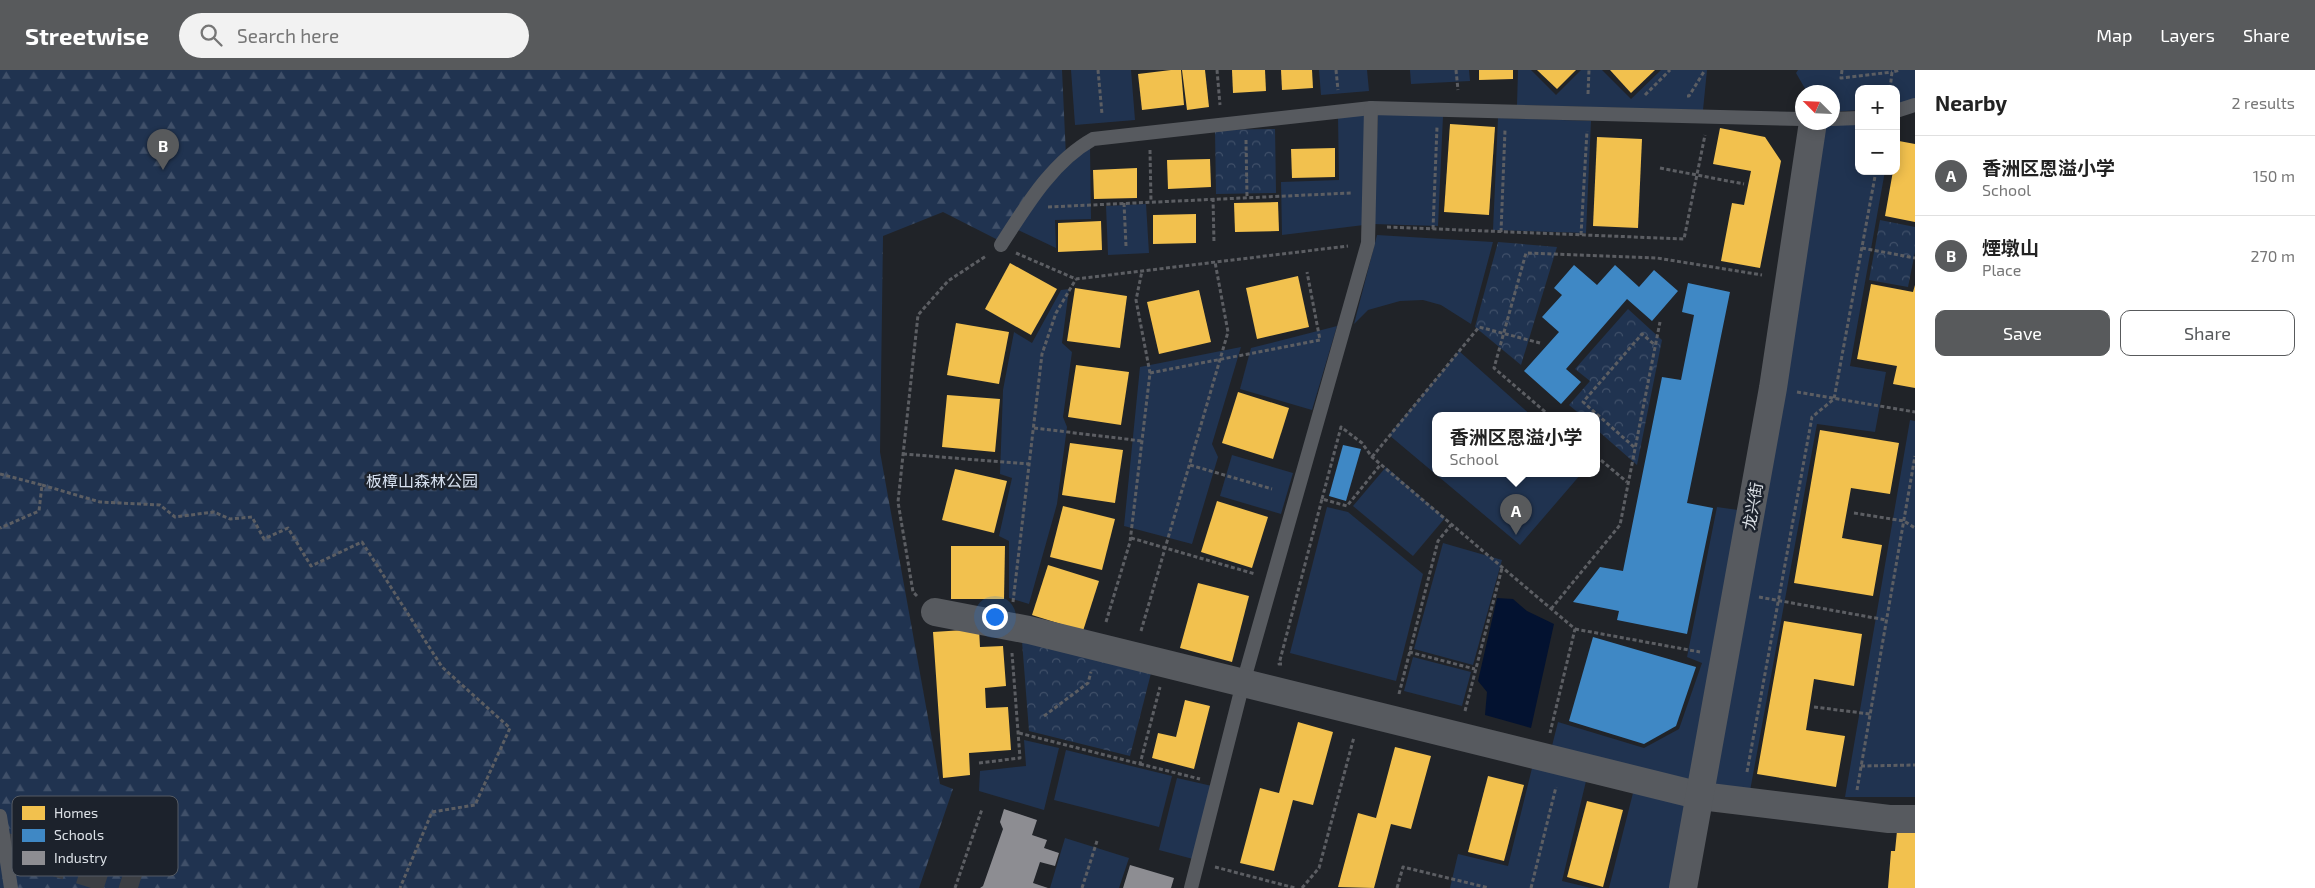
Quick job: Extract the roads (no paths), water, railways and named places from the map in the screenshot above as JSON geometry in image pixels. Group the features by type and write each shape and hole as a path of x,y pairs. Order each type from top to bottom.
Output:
{"street":[{"name":"龙兴街","path":"1683,888 1773,388 1812,130"},
{"path":"936,612 1010,626 1098,647 1701,796 1890,819 1915,819"}],"lane":[{"path":"1900,109 1915,105"},
{"path":"1191,888 1243,683 1368,244 1372,108"},
{"path":"1001,245 1034,193 1075,149 1093,139 1372,108 1795,119"},
{"path":"1840,119 1855,118"},
{"path":"0,816 11,888"}],"tunnel":[{"path":"0,845 12,849"},
{"path":"99,876 138,888"}],"place":[{"name":"煙墩山","path":"163,170"},
{"name":"香洲区恩溢小学","path":"1516,535"}],"park label":[{"name":"板樟山森林公园","path":"422,480"}]}
